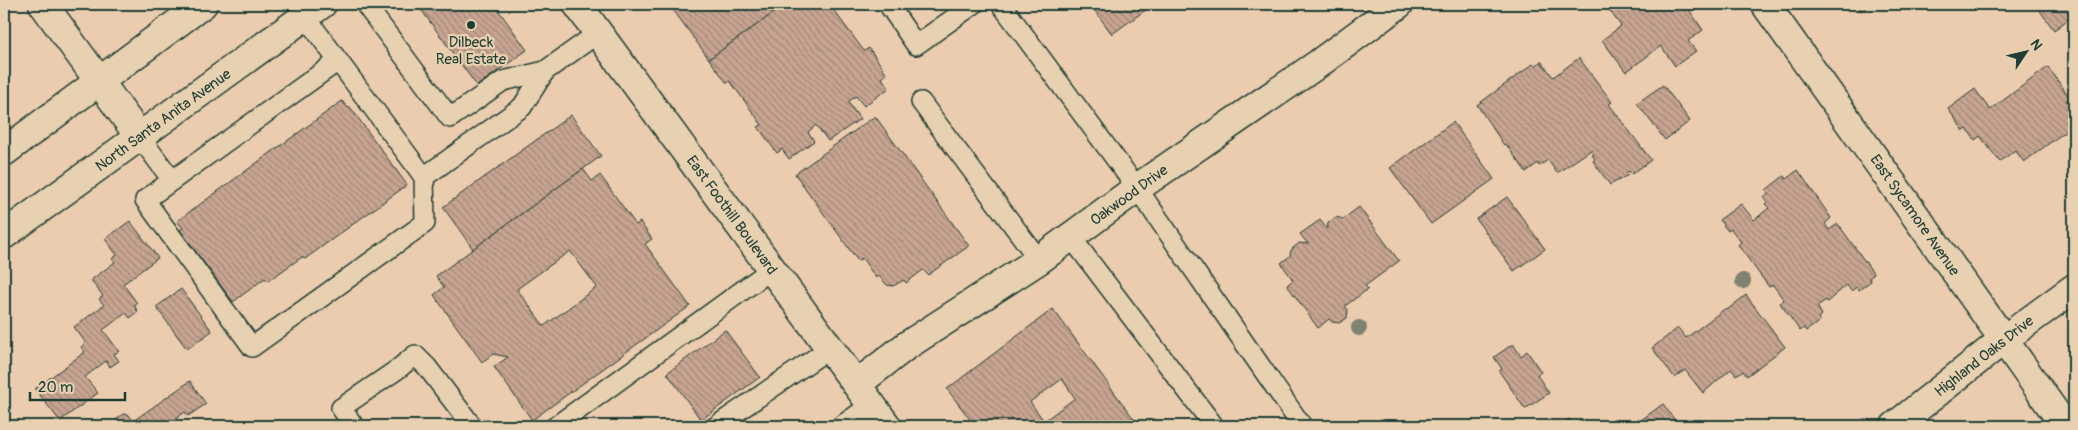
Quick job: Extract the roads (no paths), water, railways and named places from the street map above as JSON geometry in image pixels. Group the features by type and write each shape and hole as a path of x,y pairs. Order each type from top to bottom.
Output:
{"street":[{"path":"44,4 139,136"},
{"path":"4,152 203,4"},
{"name":"East Foothill Boulevard","path":"577,4 887,426"},
{"name":"Oakwood Drive","path":"864,394 906,346 1038,260 1137,188 1318,64 1399,4"},
{"name":"East Sycamore Avenue","path":"1765,4 2065,426"},
{"name":"North Santa Anita Avenue","path":"4,235 313,10"},
{"name":"Highland Oaks Drive","path":"1895,426 2003,340 2074,288"}],"lane":[{"path":"366,4 450,118 503,81 544,71 598,33"},
{"path":"888,4 916,44 974,4"},
{"path":"1001,4 1137,188 1302,426"},
{"path":"313,10 338,61 424,177 425,223 252,347 145,200 338,61"},
{"path":"424,177 522,107 544,71"},
{"path":"921,102 1038,260"},
{"path":"139,136 172,180"},
{"path":"1071,237 1214,426"},
{"path":"556,426 772,269"},
{"path":"716,426 830,348"},
{"path":"354,426 341,408 398,370 415,355 427,367 472,426"},
{"path":"842,426 864,394"}],"place":[{"name":"Dilbeck Real Estate","path":"471,25"}]}
